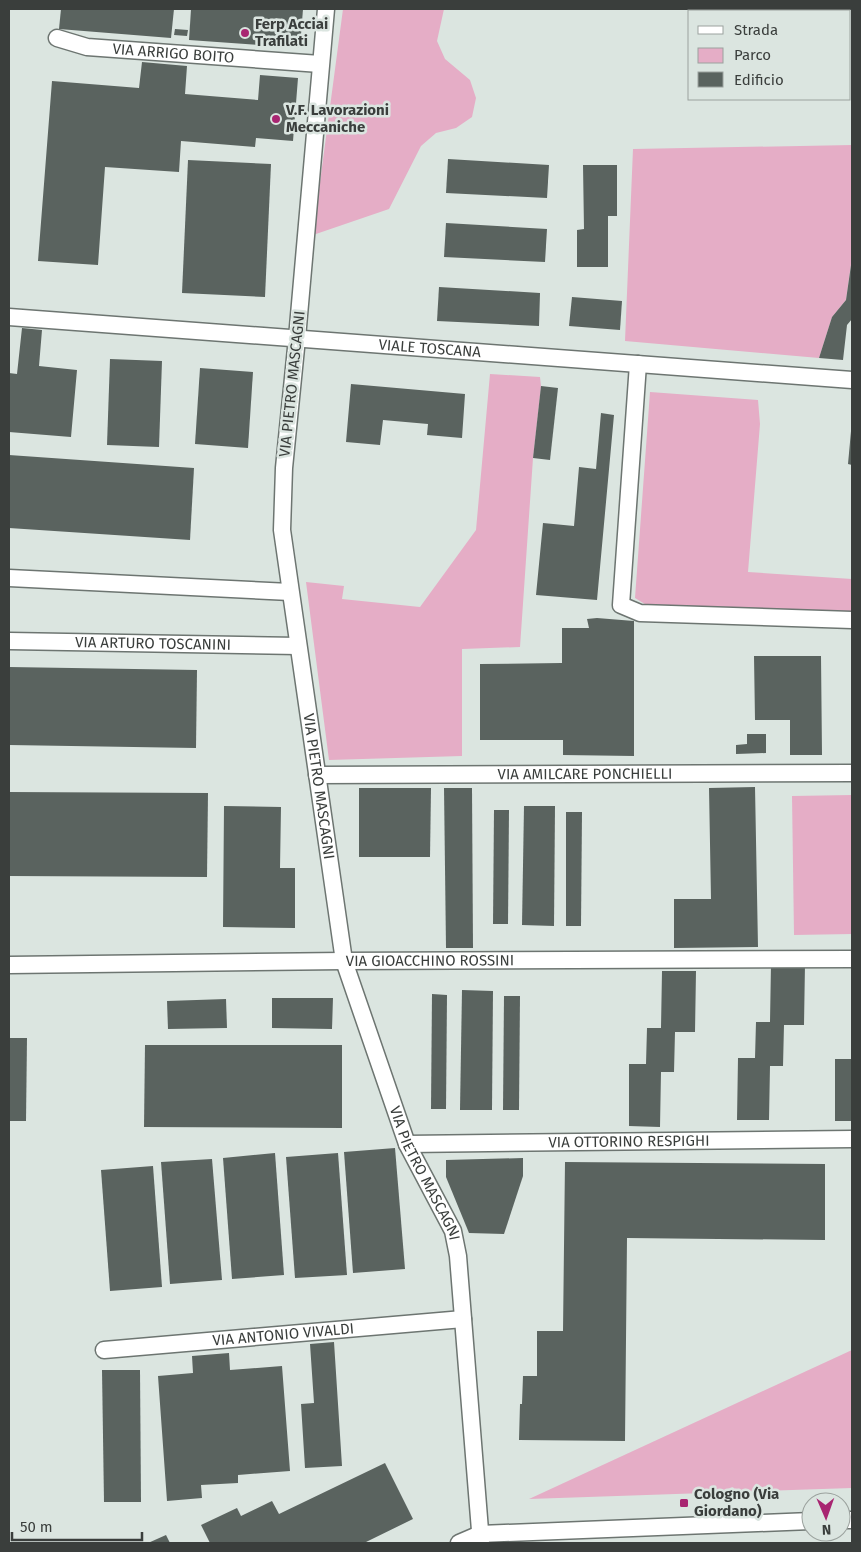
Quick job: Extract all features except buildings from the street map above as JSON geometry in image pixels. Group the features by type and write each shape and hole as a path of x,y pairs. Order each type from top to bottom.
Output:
{"street":[{"name":"VIA PIETRO MASCAGNI","path":"326,9 298,338 284,468 282,530 344,961 407,1144 453,1231 458,1256 480,1538"},
{"name":"VIA ARRIGO BOITO","path":"57,38 87,47 320,64"},
{"name":"VIALE TOSCANA","path":"9,317 852,380"},
{"path":"638,364 622,605 640,613 852,620"},
{"path":"9,578 290,592"},
{"name":"VIA ARTURO TOSCANINI","path":"9,640 298,646"},
{"name":"VIA AMILCARE PONCHIELLI","path":"317,775 852,773"},
{"name":"VIA GIOACCHINO ROSSINI","path":"9,965 344,961 852,959"},
{"name":"VIA OTTORINO RESPIGHI","path":"407,1144 852,1138"},
{"name":"VIA ANTONIO VIVALDI","path":"104,1350 463,1319"},
{"path":"459,1543 480,1538 801,1522"}],"green space":[{"path":"343,9 444,9 437,41 445,59 470,80 476,98 472,117 456,128 436,133 421,146 389,209 313,235"},
{"path":"852,145 852,257 846,300 832,317 819,358 625,341 633,149"},
{"path":"490,374 540,377 541,386 533,458 520,647 462,649 462,756 329,760 306,582 344,586 342,599 420,607 476,530"},
{"path":"650,392 758,400 760,424 748,572 852,579 852,611 653,609 635,598"},
{"path":"852,795 852,934 794,935 792,796"},
{"path":"852,1350 852,1488 529,1499"}],"place":[{"name":"Ferp Acciai Trafilati","path":"245,33"},
{"name":"V.F. Lavorazioni Meccaniche","path":"276,119"},
{"name":"Cologno (Via Giordano)","path":"684,1503"}]}
